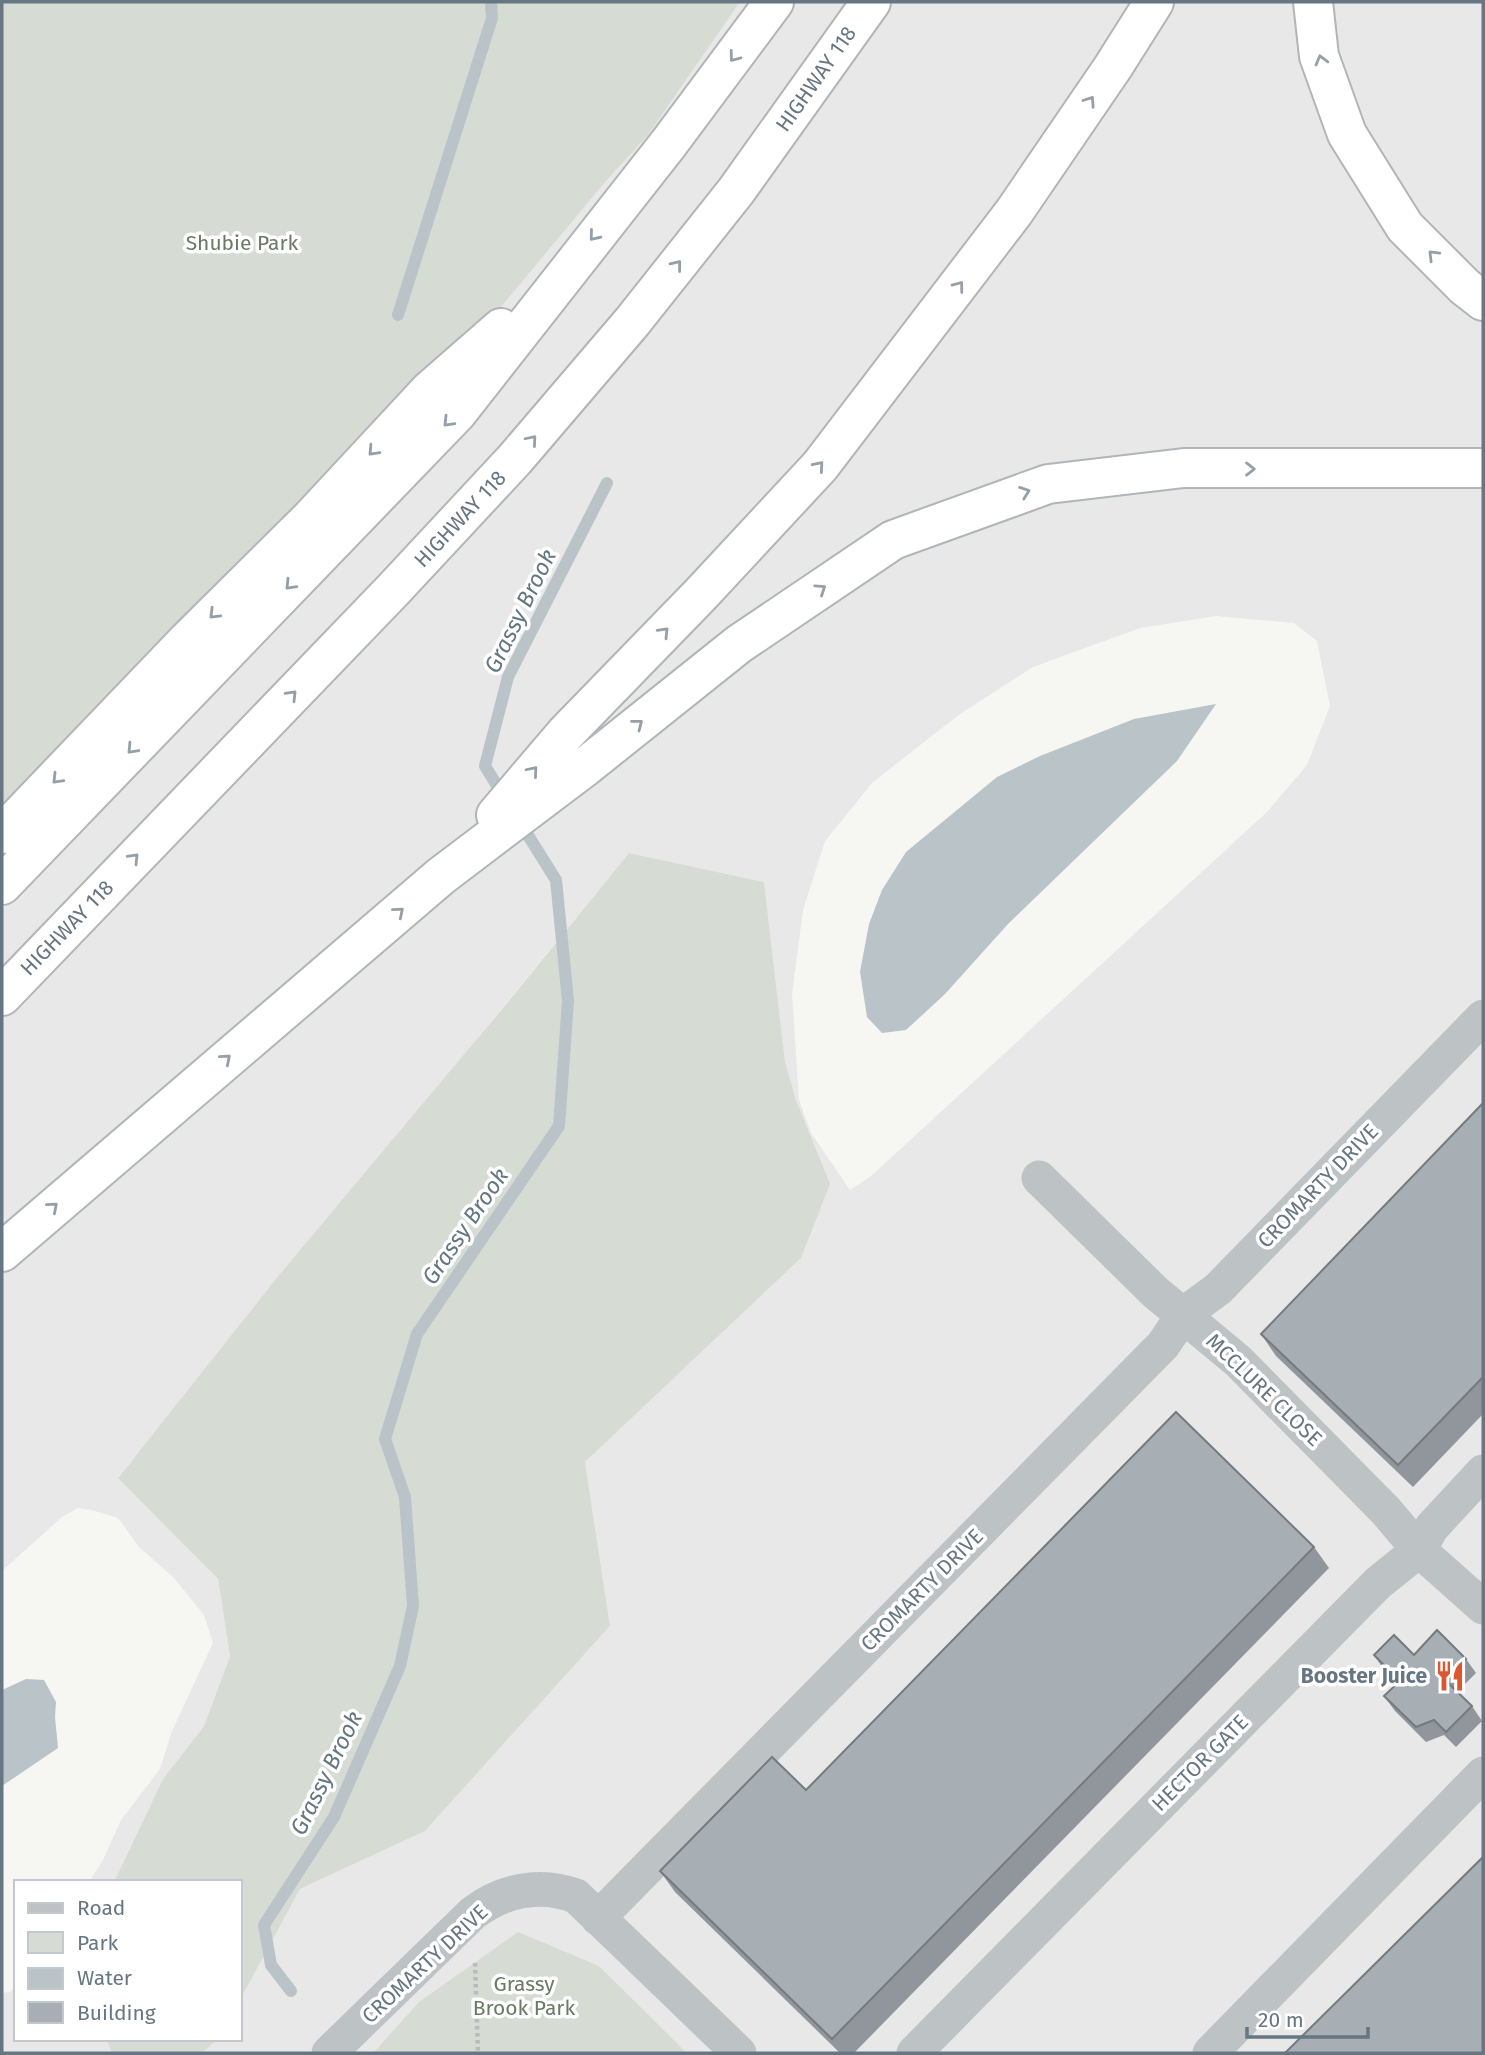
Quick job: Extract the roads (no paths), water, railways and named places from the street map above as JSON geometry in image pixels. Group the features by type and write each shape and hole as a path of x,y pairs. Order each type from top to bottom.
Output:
{"highway":[{"path":"2,885 457,413 669,143 774,2"},
{"name":"HIGHWAY 118","path":"2,996 393,590 515,459 632,321 736,191 871,2"},
{"path":"476,845 565,734 820,466 1014,212 1154,2"},
{"path":"1313,2 1319,56 1347,134 1405,227 1465,287 1483,301"},
{"path":"2,834 187,641 311,518 430,390 566,272"},
{"path":"2,1252 476,845 585,767 739,644 893,540 1048,484 1184,468 1483,468"}],"street":[{"name":"CROMARTY DRIVE","path":"329,2053 486,1904 526,1889 557,1889 576,1896 598,1918 1163,1345 1184,1314 1218,1289 1483,1017"},
{"name":"MCCLURE CLOSE","path":"1039,1178 1155,1292 1247,1370 1386,1511 1419,1550 1483,1606"},
{"name":"HECTOR GATE","path":"914,2053 1378,1583 1419,1550 1432,1527 1483,1472"},
{"path":"1210,2053 1483,1774"},
{"path":"598,1918 631,1946 739,2053"}],"water":[{"path":"1216,704 1177,761 1008,924 945,994 906,1030 882,1033 867,1017 860,972 869,924 882,890 906,852 997,777 1040,756 1134,719"},
{"path":"26,1679 44,1680 56,1702 58,1748 2,1786 2,1690"}],"waterway":[{"name":"Grassy Brook","path":"398,315 492,18 491,2"},
{"name":"Grassy Brook","path":"504,797 485,766 508,677 607,483"},
{"name":"Grassy Brook","path":"291,1991 271,1965 264,1925 334,1817 400,1666 413,1606 405,1497 385,1439 417,1334 559,1126 568,1001 556,880 519,821"}],"place":[{"name":"Booster Juice","path":"1450,1676"}],"park label":[{"name":"Shubie Park","path":"242,243"},
{"name":"Grassy Brook Park","path":"524,1996"}]}
